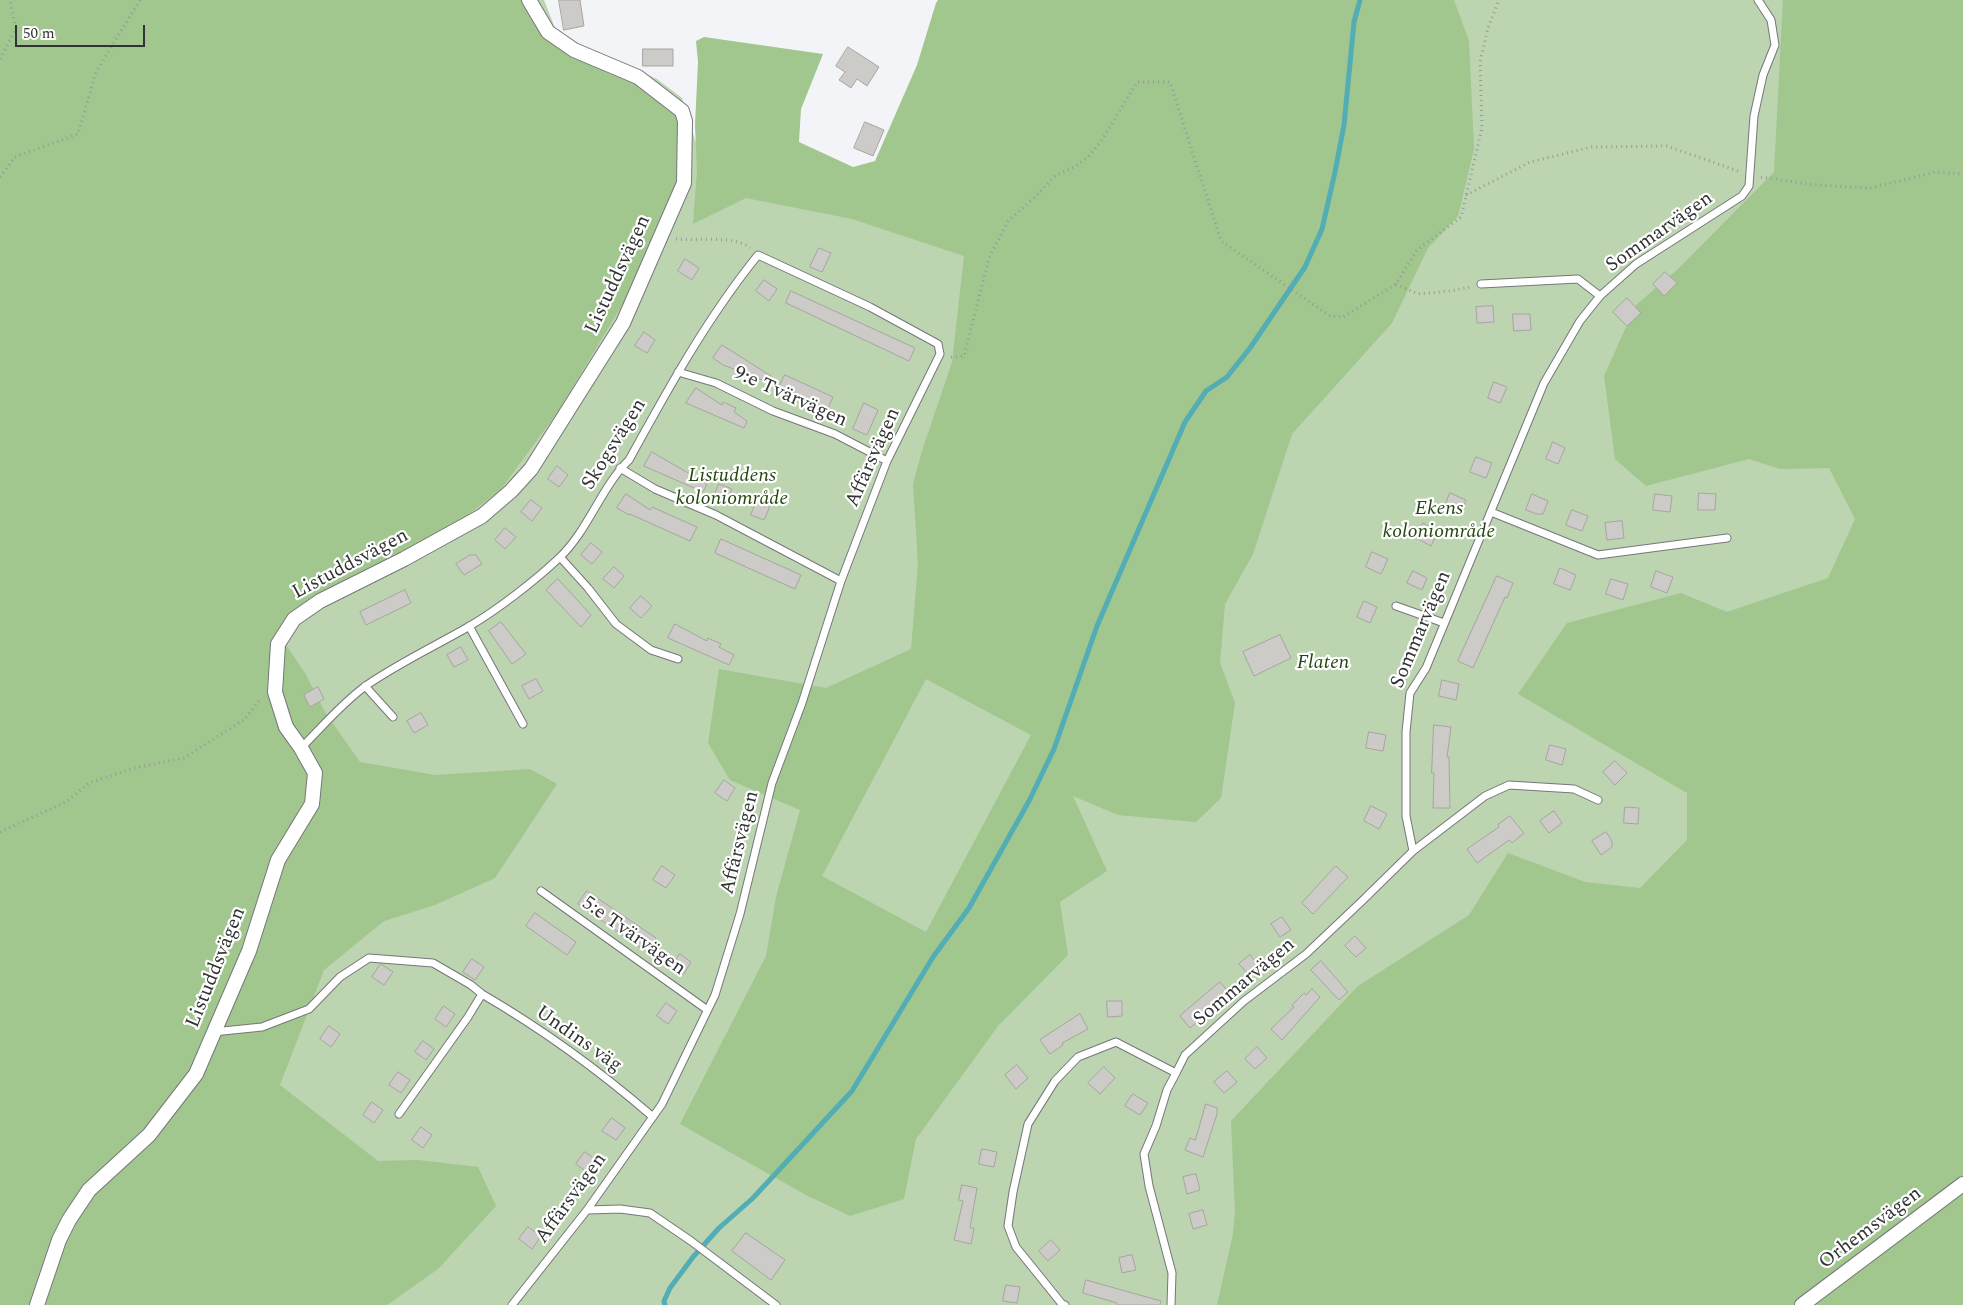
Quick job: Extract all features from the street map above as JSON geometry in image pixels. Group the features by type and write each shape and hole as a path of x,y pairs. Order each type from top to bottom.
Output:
{"street":[{"name":"Listuddsvägen","path":"37,1305 59,1240 68,1220 89,1190 149,1135 196,1074 249,951 278,860 312,804 315,773 286,727 275,692 278,644 294,619 320,601 404,560 482,516 531,469 623,323 684,183 685,121 682,111 638,77 574,50 548,32 529,0"},
{"name":"Orhemsvägen","path":"1802,1305 1963,1184"}],"lane":[{"name":"Sommarvägen","path":"1171,1305 1172,1273 1148,1186 1144,1154 1156,1126 1166,1090 1185,1055 1244,1001 1306,954 1362,902 1412,851 1406,816 1406,732 1410,693 1426,668 1544,383 1580,321 1600,296 1636,264 1742,196 1749,186 1754,116 1763,75 1775,45 1771,20 1758,0"},
{"path":"758,255 870,307 938,344 940,354"},
{"name":"Skogsvägen","path":"301,748 365,686 469,626 514,595 560,557 589,518 620,468 628,460 678,372 732,287 758,255"},
{"path":"1481,284 1578,279 1600,296"},
{"name":"Affärsvägen","path":"515,1304 587,1210 662,1104 706,1009 715,995 740,914 772,783 802,703 841,581 887,461 940,354"},
{"name":"9:e Tvärvägen","path":"678,372 716,383 774,411 835,434 887,461"},
{"path":"620,468 655,489 716,515 841,581"},
{"path":"1491,512 1598,555 1727,538"},
{"path":"560,557 588,588 616,624 651,650 678,659"},
{"path":"1396,606 1444,623"},
{"path":"469,626 523,724"},
{"path":"365,686 393,716"},
{"path":"1412,851 1485,796 1509,785 1574,789 1598,800"},
{"name":"5:e Tvärvägen","path":"541,891 706,1009"},
{"name":"Undins väg","path":"213,1032 262,1027 309,1009 340,977 370,958 433,963 464,980 572,1054 630,1097 653,1117"},
{"path":"399,1114 468,1017 482,994"},
{"path":"1065,1305 1062,1304 1016,1247 1008,1226 1013,1192 1028,1124 1054,1082 1078,1057 1116,1042 1176,1073"},
{"path":"587,1210 620,1209 650,1213 709,1254 776,1305"}],"path":[{"path":"0,59 16,28 10,0"},
{"path":"0,176 15,157 78,134 96,72 140,0"},
{"path":"940,354 947,357 964,356 989,258 1008,221 1034,198 1054,176 1074,167 1088,157 1102,140 1136,82 1170,82 1221,241 1330,316 1343,317 1396,284 1417,250 1461,217 1482,128 1480,62 1488,28 1499,0"},
{"path":"1466,195 1530,162 1592,147 1668,146 1750,175 1815,185 1870,188 1936,172 1963,174"},
{"path":"660,238 690,241 724,240 746,244 758,255"},
{"path":"1396,284 1418,294 1450,291 1481,284"},
{"path":"0,832 66,802 89,784 134,768 184,758 245,719 260,698 275,692"}],"green space":[{"name":"Flaten","path":"0,0 544,0 555,28 582,47 657,79 682,98 696,143 858,220 954,0 1963,0 1963,1305 0,1305"},
{"path":"0,0 524,0 530,16 554,44 640,85 680,116 678,173 672,202 624,302 557,413 501,489 464,518 294,619 278,633 305,673 325,712 360,762 435,775 530,769 557,784 495,878 435,905 384,921 324,970 280,1085 378,1161 418,1160 478,1167 496,1206 438,1269 387,1305 0,1305"},
{"path":"938,0 1454,0 1469,41 1474,149 1458,216 1428,248 1392,323 1292,434 1253,554 1225,604 1220,663 1235,703 1221,798 1196,822 1118,815 1073,796 1107,871 1060,902 1068,955 998,1026 916,1139 904,1199 850,1216 806,1195 680,1124 766,956 776,897 800,810 730,780 708,743 719,669 826,688 911,649 918,564 913,484 952,362 964,256 852,219 746,198 693,224 697,172 695,125 698,62 696,41 704,37 823,54 801,109 799,142 853,167 875,161 917,65","holes":["926,679 1031,735 926,932 822,876"]},
{"path":"1783,0 1963,0 1963,1305 1217,1305 1233,1234 1235,1211 1231,1121 1358,986 1469,915 1508,853 1585,882 1640,888 1687,840 1687,793 1518,694 1567,623 1681,593 1727,612 1828,578 1855,519 1829,468 1780,469 1749,459 1646,486 1615,459 1604,376 1636,305 1678,269 1774,172"}],"building":[{"path":"559,0 580,0 584,26 564,30"},
{"path":"848,47 879,67 867,86 857,79 851,88 839,80 845,72 836,66"},
{"path":"643,49 673,49 673,66 643,66"},
{"path":"865,122 884,130 873,156 854,148"},
{"path":"819,248 831,253 822,272 810,267"},
{"path":"685,259 699,268 692,280 678,271"},
{"path":"1665,272 1677,283 1664,296 1653,284"},
{"path":"764,280 777,289 769,301 756,291"},
{"path":"791,291 915,348 909,361 786,303"},
{"path":"1627,298 1641,313 1627,326 1613,312"},
{"path":"1493,306 1494,322 1477,323 1476,307"},
{"path":"1513,314 1530,314 1531,330 1514,331"},
{"path":"644,332 655,340 647,353 635,346"},
{"path":"722,345 771,376 768,382 723,365 713,358"},
{"path":"785,375 833,397 826,412 778,389"},
{"path":"1494,382 1507,387 1500,403 1488,398"},
{"path":"696,388 722,405 723,402 736,408 734,412 747,421 744,428 686,403"},
{"path":"864,403 878,410 867,435 853,429"},
{"path":"1553,442 1565,448 1558,464 1546,459"},
{"path":"652,452 707,484 703,492 644,466"},
{"path":"1476,457 1492,463 1486,478 1470,472"},
{"path":"557,466 568,475 559,487 548,479"},
{"path":"719,484 732,489 726,504 713,498"},
{"path":"1450,493 1466,500 1460,515 1444,509"},
{"path":"1699,493 1716,494 1715,510 1698,510"},
{"path":"626,494 650,510 652,507 697,527 690,541 617,508"},
{"path":"1532,494 1548,501 1543,514 1526,510"},
{"path":"1655,494 1672,496 1670,512 1653,510"},
{"path":"531,500 542,508 532,521 521,512"},
{"path":"757,500 770,506 764,520 751,515"},
{"path":"1572,510 1588,516 1582,531 1566,525"},
{"path":"1622,521 1624,538 1607,540 1605,523"},
{"path":"1423,523 1438,531 1431,546 1416,538"},
{"path":"505,528 516,537 505,549 495,540"},
{"path":"721,539 801,575 795,589 715,553"},
{"path":"591,543 602,552 592,564 581,555"},
{"path":"1372,552 1388,559 1381,574 1366,567"},
{"path":"470,555 476,555 482,564 464,575 456,564"},
{"path":"614,567 624,576 614,588 603,579"},
{"path":"1560,568 1576,575 1570,590 1554,584"},
{"path":"1413,571 1427,578 1422,590 1407,583"},
{"path":"1656,571 1673,577 1667,593 1651,587"},
{"path":"1497,576 1513,583 1473,668 1458,661"},
{"path":"558,579 591,615 581,627 546,590"},
{"path":"1611,579 1628,584 1623,600 1606,594"},
{"path":"405,590 411,603 366,625 360,612"},
{"path":"641,596 652,606 641,618 630,608"},
{"path":"1364,601 1377,607 1370,623 1357,617"},
{"path":"501,622 526,654 512,664 489,631"},
{"path":"675,624 707,641 708,638 721,644 719,647 734,655 729,665 668,638"},
{"path":"1280,635 1291,658 1254,676 1243,652"},
{"path":"461,647 468,660 454,667 447,655"},
{"path":"536,679 543,691 529,699 522,686"},
{"path":"1442,680 1459,684 1456,700 1439,696"},
{"path":"318,687 324,699 310,707 304,695"},
{"path":"421,713 428,725 414,733 407,721"},
{"path":"1434,725 1451,727 1447,757 1449,757 1450,808 1433,808"},
{"path":"1369,732 1386,735 1383,751 1366,748"},
{"path":"1550,745 1566,749 1562,765 1546,760"},
{"path":"1615,761 1627,773 1615,785 1603,772"},
{"path":"724,780 735,788 727,801 715,793"},
{"path":"1371,806 1387,814 1379,829 1364,821"},
{"path":"1625,807 1639,808 1638,824 1624,823"},
{"path":"1554,811 1562,823 1549,833 1540,821"},
{"path":"1510,816 1524,833 1512,843 1509,840 1477,863 1467,849 1499,827 1498,825"},
{"path":"1606,832 1612,841 1612,847 1601,855 1592,841"},
{"path":"662,866 675,875 666,888 653,880"},
{"path":"1336,866 1348,877 1313,914 1302,903"},
{"path":"587,891 656,938 647,952 578,904"},
{"path":"535,913 576,942 567,955 526,926"},
{"path":"1282,917 1291,930 1280,937 1271,924"},
{"path":"1355,936 1366,948 1356,957 1345,946"},
{"path":"680,954 691,962 683,975 671,967"},
{"path":"1250,955 1260,967 1250,976 1239,964"},
{"path":"472,959 484,967 475,980 463,972"},
{"path":"1321,961 1348,992 1339,1000 1311,970"},
{"path":"381,964 393,972 384,985 372,977"},
{"path":"1220,982 1230,994 1190,1028 1180,1016"},
{"path":"1312,989 1320,997 1282,1040 1271,1029 1294,1007 1292,1005 1304,993 1306,995"},
{"path":"1107,1001 1122,1001 1122,1016 1108,1017"},
{"path":"666,1003 677,1011 668,1024 657,1016"},
{"path":"444,1006 455,1014 446,1027 435,1019"},
{"path":"1080,1014 1088,1029 1062,1043 1063,1045 1050,1054 1040,1040"},
{"path":"329,1026 340,1034 331,1047 320,1039"},
{"path":"423,1041 434,1049 426,1060 415,1052"},
{"path":"1257,1047 1267,1058 1255,1069 1245,1059"},
{"path":"1017,1065 1028,1078 1016,1089 1005,1075"},
{"path":"1104,1067 1115,1078 1100,1094 1088,1083"},
{"path":"1227,1071 1237,1082 1224,1093 1214,1082"},
{"path":"398,1072 410,1080 401,1093 389,1085"},
{"path":"1133,1094 1148,1103 1140,1115 1125,1106"},
{"path":"372,1102 383,1110 374,1123 363,1115"},
{"path":"1206,1104 1217,1108 1217,1114 1203,1157 1185,1150 1190,1138 1195,1140"},
{"path":"612,1118 625,1128 616,1140 602,1131"},
{"path":"421,1127 432,1135 423,1148 412,1140"},
{"path":"982,1149 997,1152 994,1167 979,1164"},
{"path":"585,1152 599,1162 590,1174 576,1164"},
{"path":"1196,1174 1200,1190 1187,1194 1183,1177"},
{"path":"962,1185 977,1188 970,1228 974,1228 971,1244 954,1240 963,1201 959,1200"},
{"path":"1203,1210 1207,1225 1193,1229 1189,1214"},
{"path":"528,1227 541,1236 532,1249 519,1239"},
{"path":"746,1233 785,1260 771,1280 732,1251"},
{"path":"1051,1240 1060,1250 1048,1261 1039,1251"},
{"path":"1132,1255 1136,1270 1122,1273 1119,1258"},
{"path":"1086,1280 1161,1301 1160,1305 1117,1305 1117,1303 1083,1293"},
{"path":"1006,1285 1020,1287 1017,1303 1003,1301"}],"waterway":[{"path":"665,1305 664,1301 670,1288 693,1257 719,1228 753,1198 852,1091 933,957 969,908 1029,801 1054,749 1097,626 1185,422 1206,391 1227,377 1250,348 1305,267 1322,229 1344,125 1354,22 1360,0"}],"park label":[{"name":"Listuddens koloniområde","path":"732,488"},
{"name":"Ekens koloniområde","path":"1439,522"}]}
